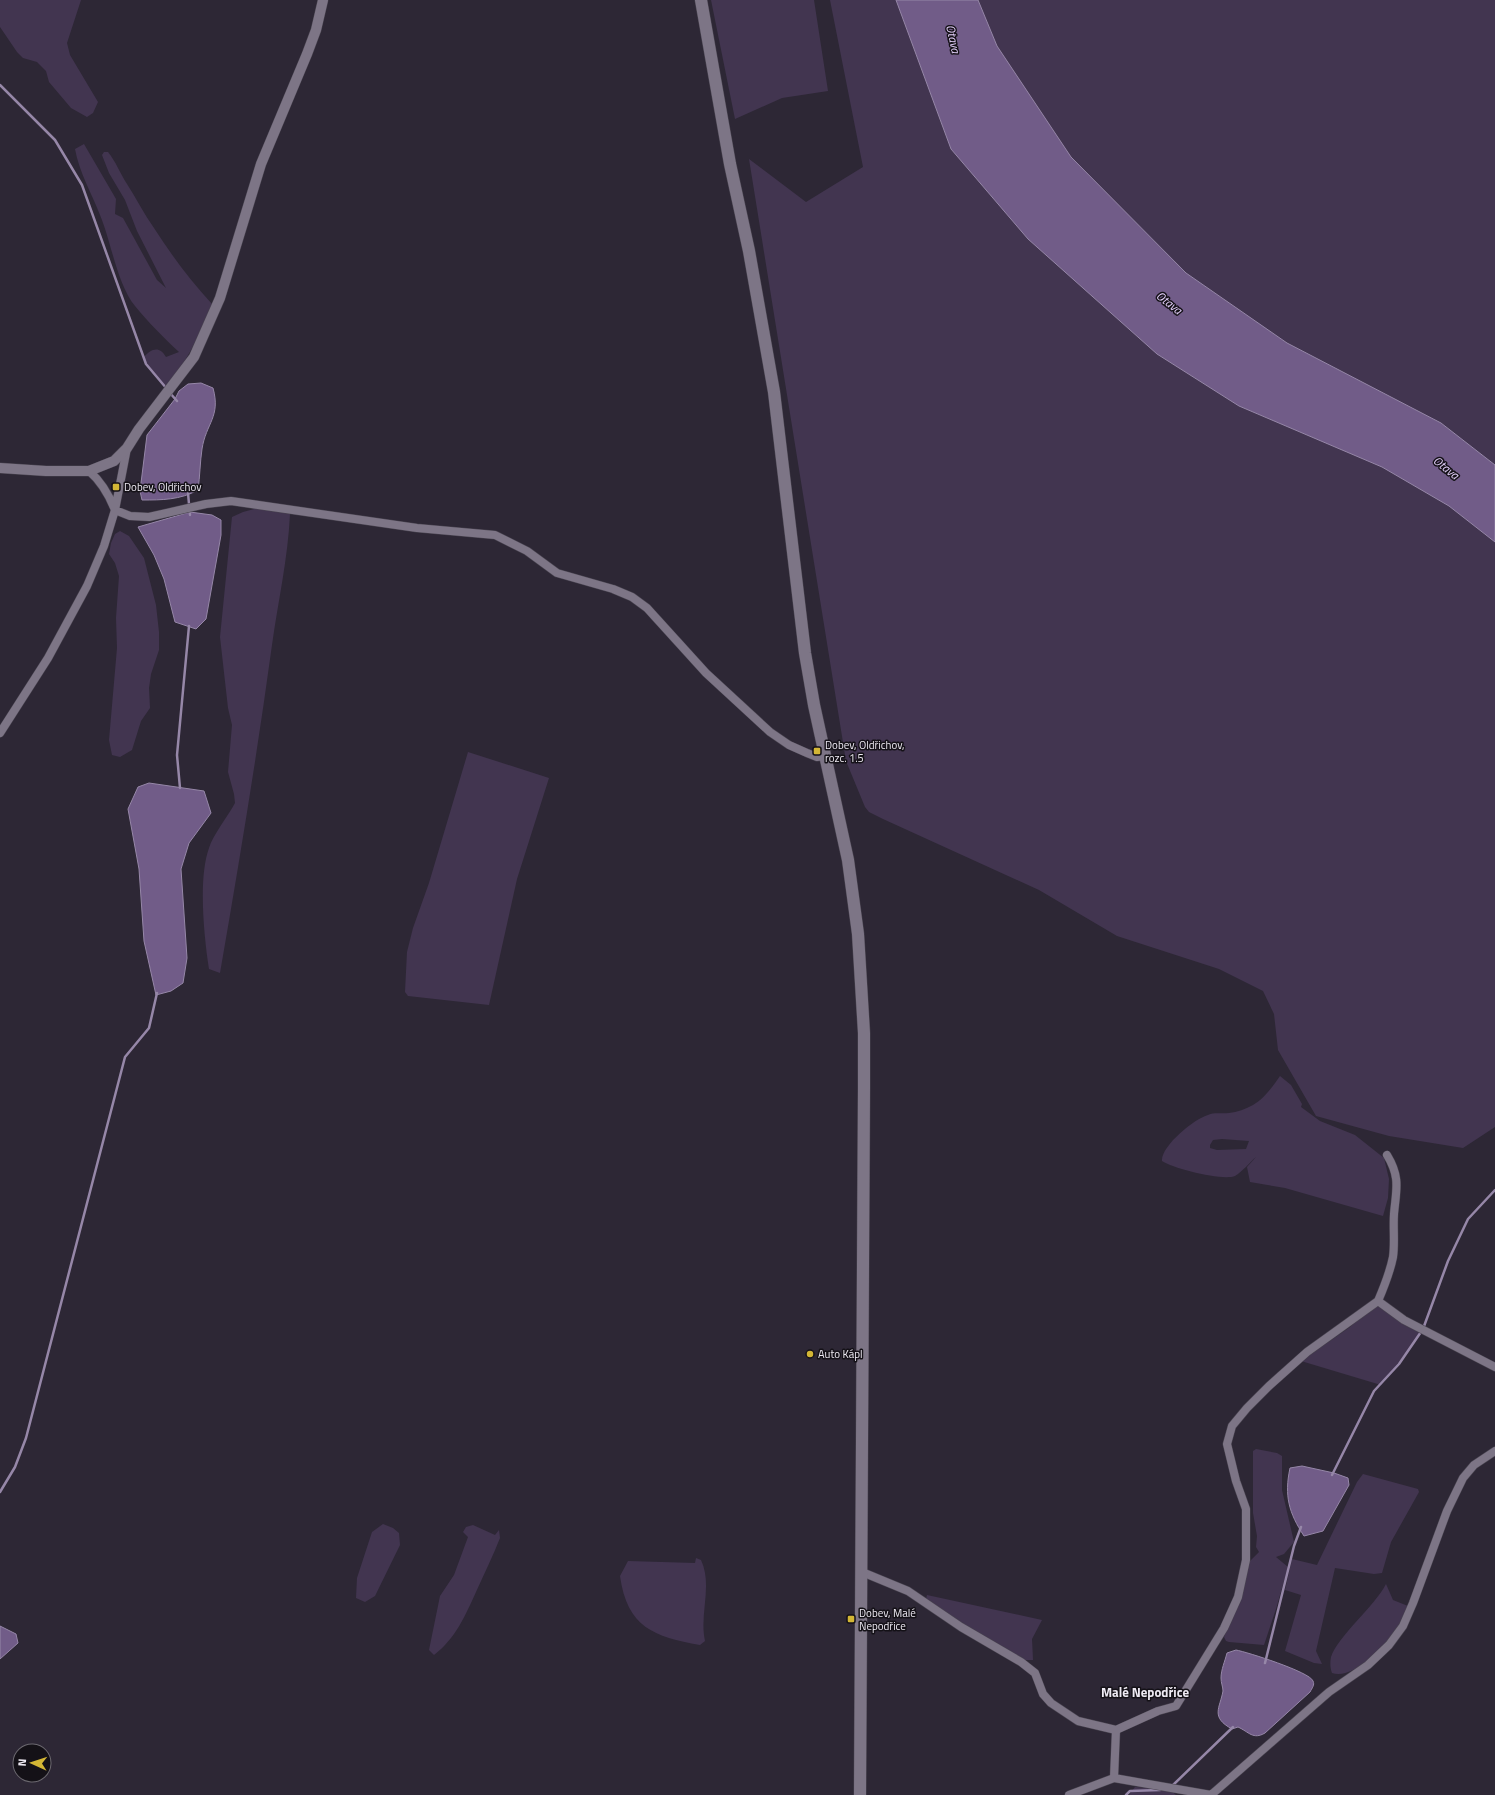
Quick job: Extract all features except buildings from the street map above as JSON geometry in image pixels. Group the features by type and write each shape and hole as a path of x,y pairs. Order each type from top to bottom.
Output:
{"main road":[{"path":"702,0 730,164 749,251 774,392 806,653 825,756 848,860 858,934 864,1033 860,1795"}],"street":[{"path":"0,468 89,470 114,461 128,448 139,429 194,357 220,298 261,164 314,36 323,0"},
{"path":"0,733 48,658 87,586 104,546 115,510 128,448"},
{"path":"89,470 97,478 108,494 115,510 130,516 149,517 206,504 231,501 417,528 495,535 527,551 557,573 613,589 632,597 647,608 706,673 770,732 789,745 807,753 817,757 825,756"},
{"path":"862,1572 908,1591 968,1631 1021,1662 1035,1673 1043,1694 1051,1703 1078,1721 1116,1730 1158,1711 1176,1706 1224,1628 1238,1597 1246,1560 1246,1509 1228,1449 1228,1438 1232,1426 1247,1408 1296,1363 1378,1301 1393,1257 1397,1176 1387,1155"},
{"path":"1378,1301 1404,1320 1495,1367"},
{"path":"1069,1795 1114,1778 1211,1795 1329,1692 1368,1665 1389,1645 1403,1626 1413,1604 1447,1511 1459,1484 1474,1465 1495,1450"},
{"path":"1114,1778 1116,1730"}],"shaded area":[{"path":"0,0 81,0 67,43 70,55 98,102 93,113 87,117 71,108 49,82 46,71 37,62 23,58 17,52 0,27"},
{"path":"711,0 814,0 828,91 782,98 735,119"},
{"path":"830,0 896,0 951,149 1028,239 1157,354 1239,406 1382,467 1449,506 1495,542 1495,1127 1463,1148 1389,1136 1316,1116 1278,1050 1274,1014 1263,991 1219,969 1117,936 1039,890 883,819 869,812 865,807 846,761 749,159 806,202 863,167"},
{"path":"978,0 1495,0 1495,465 1441,423 1287,343 1186,273 1071,157 997,46"},
{"path":"84,144 116,199 115,214 123,218 157,280 166,288 137,231 125,200 109,173 102,155 104,152 108,152 111,156 147,217 174,258 212,304 198,337 186,358 165,386 153,374 143,358 149,352 155,350 161,351 166,357 179,352 140,312 123,286 104,225 77,158 75,149"},
{"path":"258,508 290,514 289,530 254,768 220,973 209,969 205,941 203,891 206,860 209,848 235,803 228,772 232,725 228,708 220,637 232,517"},
{"path":"120,531 129,536 144,558 156,605 159,650 151,674 149,688 150,708 141,721 132,750 120,757 112,755 109,740 117,648 116,618 119,576 115,563 109,554 111,543 115,534"},
{"path":"468,752 549,778 517,879 489,1005 408,996 405,992 407,952 413,928 429,883"},
{"path":"1280,1076 1291,1085 1302,1104 1301,1107 1320,1121 1355,1135 1384,1158 1389,1179 1388,1198 1383,1216 1285,1188 1250,1182 1247,1167 1256,1157 1238,1174 1229,1177 1210,1176 1177,1167 1162,1161 1163,1155 1172,1141 1187,1127 1210,1114 1232,1113 1250,1106 1265,1096","holes":["1222,1139 1249,1141 1246,1149 1217,1150 1210,1148 1213,1140"]},
{"path":"1379,1305 1422,1332 1381,1385 1301,1361 1350,1327 1364,1313"},
{"path":"1256,1449 1277,1453 1282,1456 1282,1490 1294,1542 1284,1554 1276,1557 1288,1567 1264,1645 1229,1642 1226,1641 1224,1637 1239,1600 1249,1562 1259,1552 1256,1547 1257,1536 1253,1513 1253,1451"},
{"path":"1363,1474 1418,1489 1419,1492 1391,1542 1382,1573 1374,1574 1335,1568 1316,1651 1322,1664 1314,1663 1285,1651 1301,1595 1285,1590 1292,1559 1317,1565 1357,1482"},
{"path":"383,1524 393,1528 399,1533 400,1545 375,1596 365,1602 356,1598 357,1578 372,1532"},
{"path":"473,1525 495,1535 499,1530 500,1538 464,1618 454,1634 434,1655 429,1650 440,1596 454,1575 468,1537 463,1532 466,1527"},
{"path":"696,1558 701,1560 706,1580 704,1621 705,1641 700,1645 669,1638 645,1627 636,1618 629,1607 620,1576 628,1561 695,1563"},
{"path":"1386,1584 1393,1600 1408,1606 1399,1625 1384,1645 1368,1661 1349,1672 1340,1674 1332,1673 1331,1657 1335,1649"},
{"path":"927,1595 1042,1620 1032,1639 1033,1660 1023,1660 964,1626 926,1599"},
{"path":"1135,1787 1170,1790 1176,1795 1129,1795"}],"water":[{"name":"Otava","path":"896,0 978,0 997,46 1071,157 1186,273 1287,343 1441,423 1495,465 1495,542 1449,506 1382,467 1239,406 1157,354 1028,239 951,149"},
{"path":"201,383 213,388 215,406 202,449 198,490 178,498 142,500 140,491 147,435 175,399 179,391 188,384"},
{"path":"190,512 212,515 221,520 221,535 206,619 196,629 175,622 164,579 154,555 138,527"},
{"path":"149,783 204,791 211,813 189,843 181,869 187,958 183,983 171,991 156,995 144,941 139,869 128,809 138,787"},
{"path":"1302,1466 1334,1473 1348,1478 1349,1485 1323,1531 1304,1536 1291,1512 1288,1496 1288,1478 1290,1468"},
{"path":"0,1626 16,1634 18,1643 0,1659"},
{"path":"1236,1650 1264,1658 1290,1668 1309,1677 1314,1682 1310,1692 1261,1735 1257,1736 1251,1734 1238,1727 1232,1729 1225,1725 1219,1716 1218,1712 1223,1691 1221,1678 1222,1669 1227,1653"}],"waterway":[{"path":"0,85 55,140 82,185 146,364 167,389"},
{"path":"170,393 177,401"},
{"path":"188,493 190,515"},
{"path":"180,788 177,755 189,626"},
{"path":"0,1492 15,1467 26,1438 125,1057 149,1028 157,993"},
{"path":"1332,1475 1374,1391 1399,1364 1423,1329 1448,1261 1468,1219 1495,1190"},
{"path":"1265,1663 1294,1546 1301,1527"},
{"path":"1172,1786 1233,1727"},
{"path":"1126,1795 1130,1791 1160,1790"}],"place":[{"name":"Dobev, Oldřichov","path":"116,487"},
{"name":"Dobev, Oldřichov, rozc. 1.5","path":"817,751"},
{"name":"Auto Kápl","path":"810,1354"},
{"name":"Dobev, Malé Nepodřice","path":"851,1619"}],"district":[{"name":"Malé Nepodřice","path":"1145,1692"}]}
